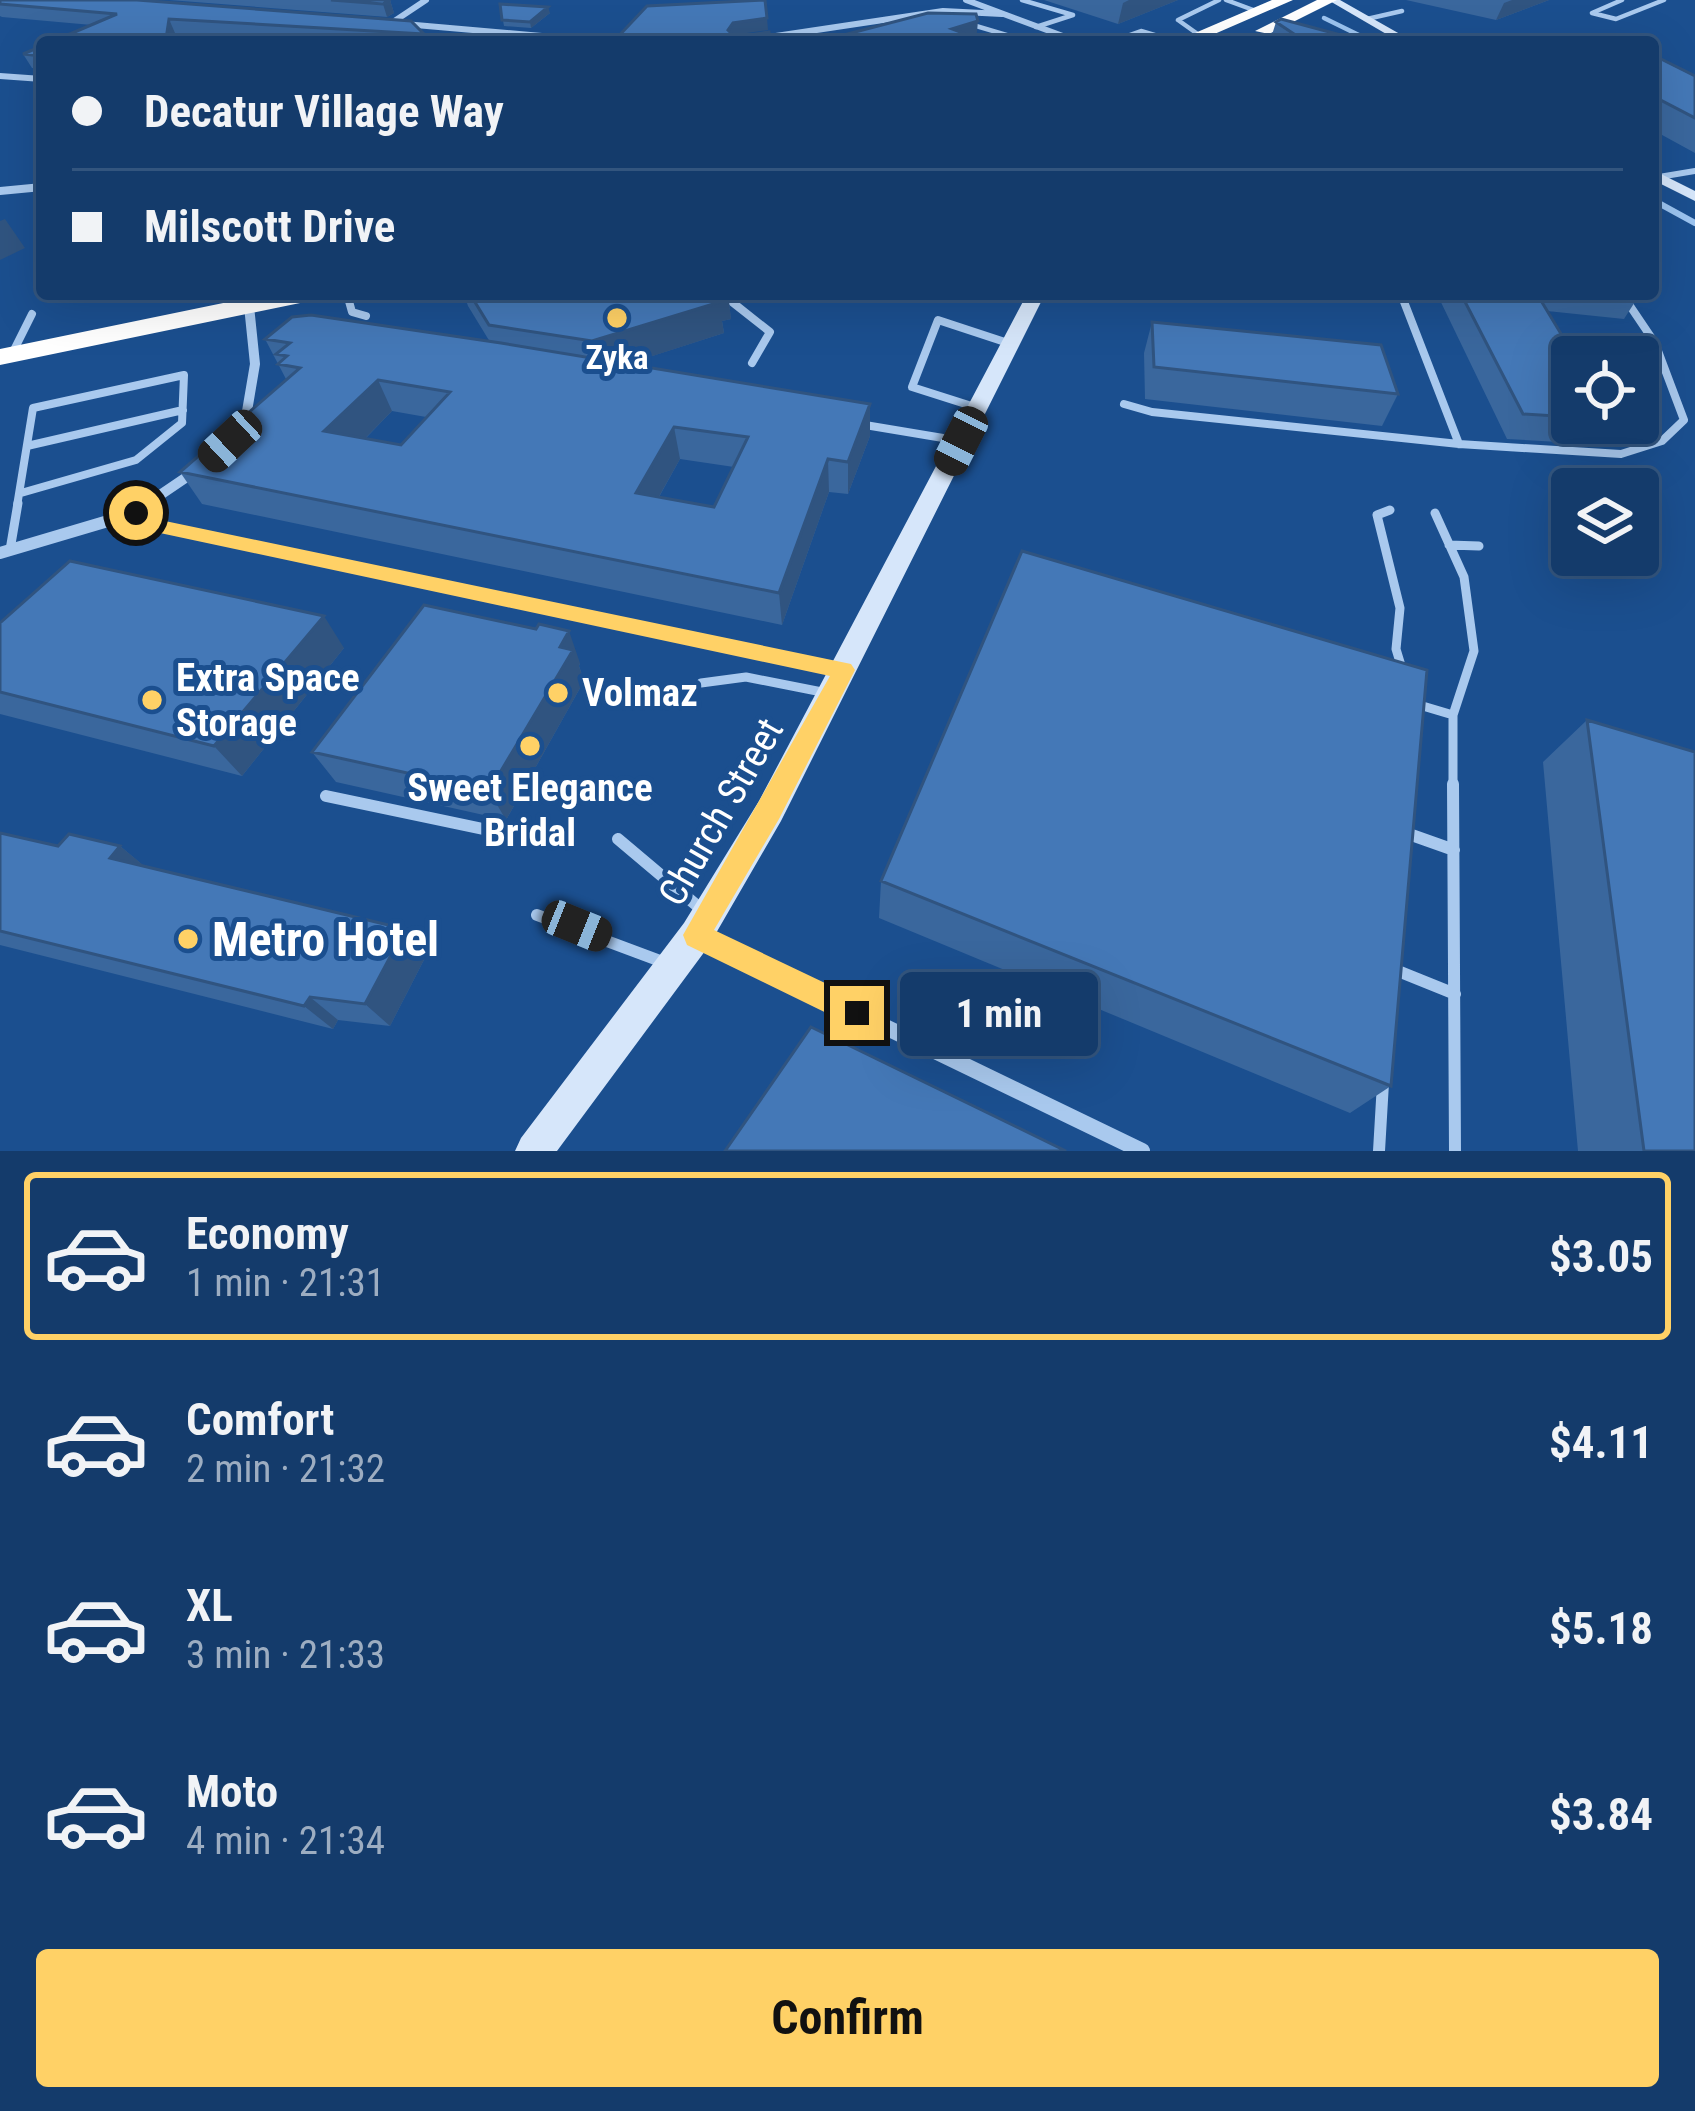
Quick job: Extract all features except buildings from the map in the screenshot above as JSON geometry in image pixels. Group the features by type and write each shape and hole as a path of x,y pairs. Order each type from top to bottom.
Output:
{"highway":[{"path":"1196,36 1286,0"},
{"path":"1257,36 1331,0"},
{"path":"6,356 263,300"}],"main road":[{"path":"1331,0 1397,36"},
{"path":"1659,177 1695,197"},
{"name":"Church Street","path":"534,1151 702,925 838,682 1033,300"}],"street":[{"path":"426,0 392,23 541,36"},
{"path":"966,0 1062,36"},
{"path":"799,36 943,11 1002,14"},
{"path":"0,76 36,79"},
{"path":"0,191 36,186"},
{"path":"238,431 251,404 263,300"},
{"path":"5,551 136,513 202,466"},
{"path":"702,925 1142,1151"}],"lane":[{"path":"1022,0 1073,14 1036,27"},
{"path":"1184,36 1178,20 1222,0 1256,11"},
{"path":"1622,0 1592,14 1616,19 1664,0"},
{"path":"1366,19 1402,10"},
{"path":"952,23 971,23 1011,36"},
{"path":"1127,36 1141,31 1166,36"},
{"path":"1659,175 1695,171"},
{"path":"349,300 352,312 366,316"},
{"path":"730,300 770,332 752,363"},
{"path":"1403,300 1459,444"},
{"path":"1124,404 1152,412 1459,444 1621,454 1662,441 1684,420 1654,343 1626,300"},
{"path":"6,356 32,314"},
{"path":"978,408 912,387 938,320 1011,344"},
{"path":"5,551 21,493 33,408 184,375 182,423 136,460 21,493"},
{"path":"27,446 183,410"},
{"path":"851,422 961,441"},
{"path":"1390,510 1377,515 1400,608 1396,649 1405,682"},
{"path":"1435,512 1464,577 1474,650 1454,715 1455,1151"},
{"path":"136,513 160,527 838,682"},
{"path":"1449,545 1479,546"},
{"path":"701,683 746,677 838,682"},
{"path":"1409,723 1411,702 1454,715"},
{"path":"326,796 506,834"},
{"path":"1400,854 1403,809"},
{"path":"1401,831 1454,850"},
{"path":"618,839 702,925"},
{"path":"537,916 577,926 674,966"},
{"path":"1390,991 1393,947"},
{"path":"1392,968 1455,994"},
{"path":"1378,1151 1385,1060"}],"waterway":[{"path":"1324,18 1361,36"},
{"path":"1659,203 1695,223"}],"place":[{"name":"Zyka","path":"617,318"},
{"name":"Volmaz","path":"558,693"},
{"name":"Extra Space Storage","path":"152,700"},
{"name":"Sweet Elegance Bridal","path":"530,746"},
{"name":"Metro Hotel","path":"188,939"}],"route":[{"path":"136,513 160,527 844,670 770,811 696,935 857,1013"}]}
